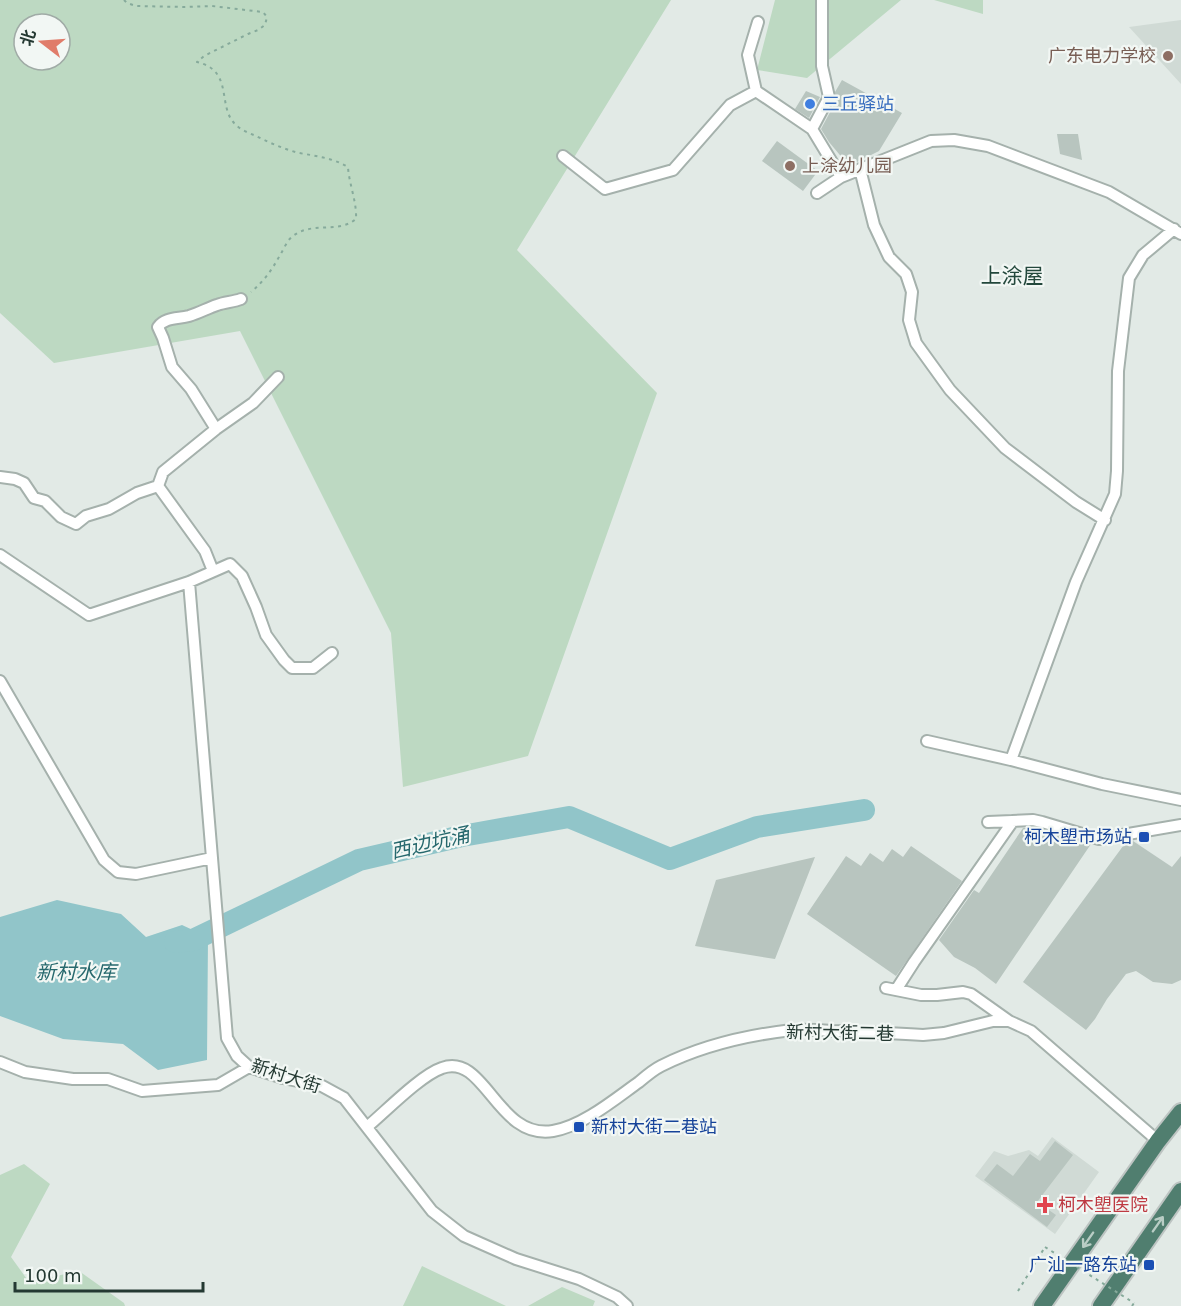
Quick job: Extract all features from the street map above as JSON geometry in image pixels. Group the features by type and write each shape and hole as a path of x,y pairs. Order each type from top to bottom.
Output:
{"highway":[{"path":"1042,1306 1158,1141 1181,1112"},
{"path":"1101,1306 1181,1191"}],"street":[{"path":"812,129 829,97 822,66 822,0"},
{"path":"758,22 748,55 756,91 812,129 841,177"},
{"path":"563,156 605,189 673,170 730,105 756,91"},
{"path":"817,193 841,177 931,141 954,140 988,146 1109,192 1177,231 1143,255 1129,278 1118,371 1115,494 1076,582 1011,760"},
{"path":"860,169 874,225 889,257 906,273 912,292 909,320 916,343 950,390 1005,448 1076,502 1105,520"},
{"path":"216,429 191,389 172,367 158,327 161,322 169,319 191,315 241,299"},
{"path":"159,486 163,472 216,429 253,403 278,377"},
{"path":"0,477 24,483 34,498 45,501 61,517 76,524 86,516 109,508 137,493 159,486"},
{"path":"159,486 205,551 213,571"},
{"path":"0,555 89,615 189,582 230,564 242,576 266,635 292,668 313,668 332,653"},
{"name":"新村大街","path":"189,582 227,1038 237,1056 249,1067 283,1078 322,1086 344,1098 432,1211 464,1236 516,1258 579,1278 617,1297 627,1306"},
{"path":"0,681 104,860 118,872 136,874 212,858"},
{"path":"927,741 1102,784 1181,800"},
{"path":"1013,821 914,962 891,989 921,995 963,992 971,994 1009,1021 1037,1036 1158,1141"},
{"path":"988,822 1042,822 1100,839 1181,825"},
{"name":"新村大街二巷","path":"367,1127 423,1080 436,1071 451,1066 460,1066 469,1071 500,1107 521,1125 530,1129 552,1131 589,1116 659,1067 694,1052 750,1036 794,1030 924,1035 944,1033 982,1022 1009,1021"},
{"path":"0,1062 25,1072 73,1078 108,1079 142,1091 218,1085 249,1067"}],"path":[{"path":"124,0 136,6 212,6 263,12 267,17 265,25 204,56 197,62 205,64 221,80 230,116 235,124 245,131 282,148 348,166 350,187 357,212 356,219 342,226 311,228 293,236 264,280 241,299"},
{"path":"1018,1291 1045,1246 1133,1304"}],"shaded area":[{"name":"广东电力学校","path":"1181,20 1181,84 1129,27"},
{"name":"柯木塱医院","path":"1052,1137 1099,1172 1055,1234 975,1176 994,1151 1008,1156 1029,1150 1038,1156"}],"green space":[{"path":"0,0 671,0 517,250 657,393 528,756 403,787 391,633 240,331 54,363 0,313"},
{"path":"775,0 901,0 807,78 757,70"},
{"path":"934,0 983,0 983,14"},
{"path":"24,1164 50,1184 11,1257 29,1282 79,1271 125,1306 0,1306 0,1175"},
{"path":"422,1266 506,1306 403,1306"},
{"path":"562,1287 595,1301 593,1306 528,1306"}],"water":[{"name":"新村水库","path":"57,900 121,914 146,937 182,925 208,937 207,1060 158,1070 123,1044 63,1039 0,1016 0,917"}],"building":[{"path":"842,80 902,113 879,151 849,166 821,129 836,101 835,92"},
{"name":"三丘驿站","path":"806,91 820,97 809,118 795,109"},
{"path":"1057,134 1078,134 1082,160 1060,154"},
{"name":"上涂幼儿园","path":"777,141 818,171 803,191 762,161"},
{"path":"1023,828 1040,829 1091,844 996,984 975,968 954,957 939,940 974,890 979,893"},
{"path":"1133,841 1172,867 1181,856 1181,980 1172,984 1153,982 1136,971 1126,974 1086,1030 1023,982 1126,842"},
{"path":"911,846 962,881 896,976 807,914 846,856 861,866 870,853 883,862 892,849 903,857"},
{"path":"815,857 775,959 695,946 716,880"},
{"path":"1055,1141 1073,1155 1037,1202 1056,1215 1047,1227 984,1180 997,1164 1013,1176 1030,1154 1040,1161"}],"waterway":[{"name":"西边坑涌","path":"175,942 193,940 359,860 462,836 569,817 670,859 757,827 864,810"}],"place":[{"name":"广东电力学校","path":"1168,56"},
{"name":"三丘驿站","path":"810,104"},
{"name":"上涂幼儿园","path":"790,166"},
{"name":"柯木塱市场站","path":"1144,837"},
{"name":"新村大街二巷站","path":"579,1127"},
{"name":"柯木塱医院","path":"1045,1205"},
{"name":"广汕一路东站","path":"1149,1265"}],"district":[{"name":"上涂屋","path":"1012,276"}]}
